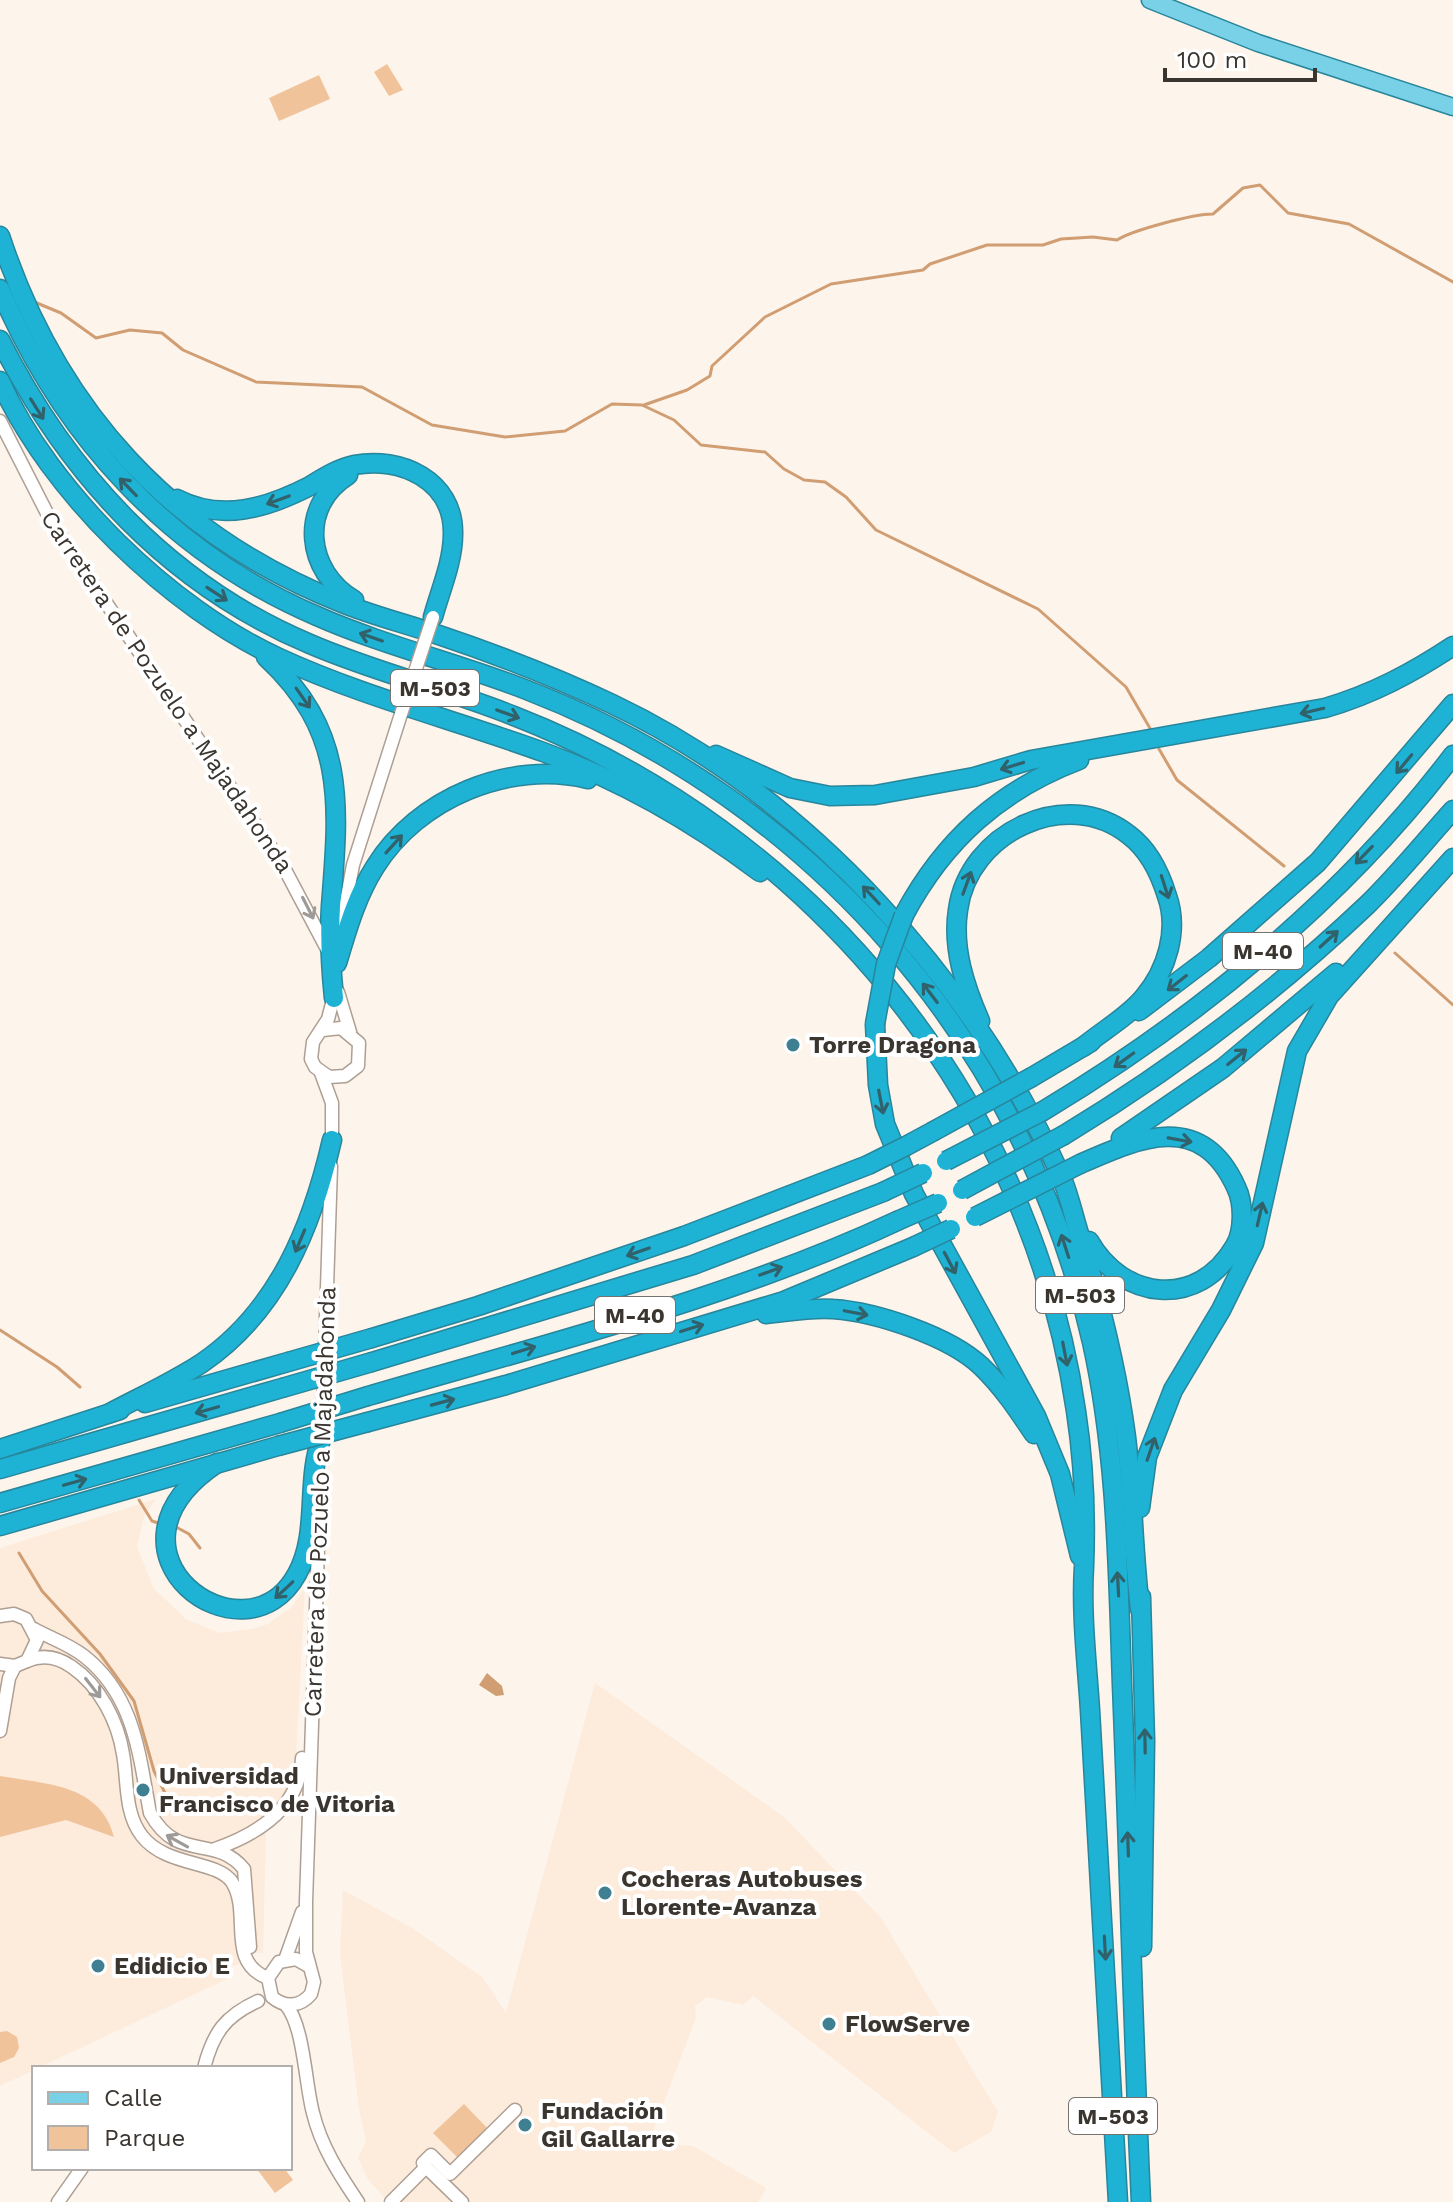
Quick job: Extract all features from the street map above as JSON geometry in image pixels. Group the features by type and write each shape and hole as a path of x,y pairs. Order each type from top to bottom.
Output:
{"highway":[{"path":"0,236 8,288"},
{"name":"M-503","path":"8,288 63,375 112,444 144,478 193,521 249,558 341,603 439,635 613,705 790,788 830,796 917,790 1031,760 1325,708 1389,685 1453,646"},
{"name":"M-503","path":"8,288 17,329 54,396 102,459 151,509 206,554 274,596 359,633 565,706 644,744 719,790 831,879 911,968 984,1072 1033,1166 1060,1233 1078,1287 1103,1396 1114,1500 1141,2202"},
{"name":"M-503","path":"0,340 32,402 80,470 134,529 190,576 264,622 307,643 509,714 590,749 702,814 773,867 859,950 905,1006 957,1083 979,1122 1039,1256 1060,1331 1076,1406 1087,1536 1084,1567 1118,2202"},
{"name":"M-503","path":"1,383 35,440 92,516 164,584 248,643 323,678 545,753 632,791 705,834 767,877 843,944 905,1006"},
{"path":"376,463 419,472 436,487 449,511 454,531 452,551 433,617"},
{"name":"M-503","path":"144,478 195,508 224,512 248,510 282,500 351,466 376,463"},
{"name":"M-503","path":"376,463 355,471 326,493 313,529 318,562 332,584 384,617"},
{"path":"151,509 234,561 341,603"},
{"path":"248,643 299,692 328,748 337,812 334,998"},
{"path":"0,1449 110,1413 478,1306 684,1236 868,1165 906,1146 1117,1027 1209,958 1318,862 1453,704"},
{"name":"M-503","path":"613,705 698,754 761,797 840,862 914,941 1038,1129 1063,1181 1075,1216 1118,1382 1140,1609"},
{"name":"M-503","path":"1084,1567 1060,1474 1036,1416 914,1194 885,1124 878,1085 875,1024 886,964 904,915 922,881 944,851 983,813 1040,775 1116,747"},
{"name":"M-40","path":"0,1469 372,1362 693,1265 883,1192 923,1173 1043,1111 1103,1075 1229,983 1338,883 1428,788 1453,755"},
{"name":"M-503","path":"335,965 354,907 377,864 422,816 450,799 482,784 531,775 579,776 632,791"},
{"name":"M-40","path":"0,1503 280,1423 710,1293 862,1238 938,1203 1125,1098 1253,1006 1368,904 1453,810"},
{"path":"998,1064 967,992 959,954 958,909 971,871 996,840 1024,823 1059,814 1092,818 1129,835 1159,870 1172,910 1169,952 1144,998 1083,1047"},
{"path":"1138,2146 1144,2114 1141,1987 1145,1831 1140,1501 1147,1457 1173,1390 1221,1310 1254,1243 1297,1051 1329,996 1453,858"},
{"path":"1080,1164 1223,1068 1386,929"},
{"path":"0,1526 278,1446 506,1385 784,1301 913,1247 1080,1164 1141,1138 1182,1137 1206,1147 1229,1170 1239,1194 1242,1220 1236,1245 1216,1270 1192,1287 1168,1292 1144,1289 1123,1279 1098,1257 1075,1216"},
{"path":"110,1413 202,1362 242,1329 258,1310 299,1248 320,1189 332,1140"},
{"path":"723,1319 833,1309 883,1318 938,1340 979,1364 1013,1403 1060,1474"},
{"path":"217,1463 187,1486 173,1505 166,1538 170,1564 184,1585 205,1602 231,1610 255,1607 279,1597 290,1587 302,1565 309,1537 315,1459 322,1437"}],"main road":[{"path":"1150,0 1258,43 1453,107"}],"street":[{"name":"Carretera de Pozuelo a Majadahonda","path":"0,421 51,521 298,888 335,965 342,1010 350,1032"},
{"name":"Carretera de Pozuelo a Majadahonda","path":"335,965 349,880 433,617"},
{"path":"323,1030 341,1028 350,1032 359,1043 361,1058 345,1076 329,1077 321,1073 311,1059 311,1050 323,1030 334,998"},
{"name":"Carretera de Pozuelo a Majadahonda","path":"310,1967 306,1952 306,1902 332,1140 332,1103 321,1073"},
{"name":"Carretera de Pozuelo a Majadahonda","path":"332,1103 345,1076"},
{"path":"0,1616 21,1616 34,1629 82,1654 114,1690 133,1728 150,1813 158,1827 183,1846 215,1849 238,1862 248,1878 251,1954"},
{"path":"0,1731 9,1678 34,1652 34,1629"},
{"path":"0,1692 0,1665 54,1658 78,1671 95,1689 119,1734 137,1829 156,1849 175,1860 215,1869 227,1877 239,1900 244,1957 296,2017 305,2079 317,2128 331,2160 358,2202"},
{"path":"215,1849 266,1824 287,1804 302,1772 305,1730 312,1705"},
{"name":"Carretera de Pozuelo a Majadahonda","path":"285,1960 306,1902"},
{"path":"258,2001 275,1966 285,1960 296,1959 310,1967 314,1982 299,2033"},
{"path":"205,2066 211,2042 221,2025 239,2010 258,2001 308,1998"},
{"path":"446,2180 515,2110"},
{"path":"391,2202 426,2167 423,2163 431,2155 462,2202"},
{"path":"58,2202 81,2170"}],"shaded area":[{"name":"Universidad Francisco de Vitoria","path":"156,1499 144,1516 137,1547 154,1589 186,1619 219,1633 252,1629 268,1624 292,1607 305,1587 296,1756 289,1784 266,1831 263,1953 242,1958 239,1964 230,1967 231,1977 42,2066 32,2066 32,2071 0,2086 0,1548"},
{"path":"487,1673 502,1686 504,1695 496,1696 479,1685"},
{"path":"595,1683 784,1817 881,1918 998,2112 991,2132 954,2153 753,1996 743,2005 707,1997 695,2006 696,2018 652,2133 678,2145 693,2146 766,2188 758,2202 388,2202 368,2179 358,2158 366,2141 359,2109 340,1954 343,1890 412,1928 482,1977 506,2013"}],"green space":[{"path":"387,64 403,90 389,96 374,72"},
{"path":"319,75 330,99 279,121 269,98"},
{"path":"0,1776 52,1785 84,1797 97,1806 107,1819 114,1837 66,1820 0,1837"},
{"path":"7,2031 17,2037 19,2048 14,2057 0,2063 0,2032"},
{"path":"464,2104 489,2130 459,2159 433,2133"},
{"path":"258,2170 286,2170 293,2180 275,2193"}],"waterway":[{"path":"644,405 687,390 710,376 712,366 765,317 831,284 923,270 930,264 987,245 1043,245 1061,239 1093,237 1117,240 1164,223 1213,214 1243,188 1260,185 1288,213 1349,224 1453,282"},
{"path":"32,301 61,313 96,338 130,330 162,333 183,350 256,382 362,387 432,425 505,437 565,431 612,404 642,405 674,420 701,445 765,452 784,469 804,480 825,482 846,497 876,530 1038,609 1126,687 1151,730"},
{"path":"1159,749 1177,780 1284,866"},
{"path":"1395,953 1453,1005"},
{"path":"0,1330 57,1367 80,1387"},
{"path":"139,1500 152,1521 161,1524"},
{"path":"176,1527 189,1534 200,1548"},
{"path":"19,1553 42,1591 100,1654 134,1701 154,1771 172,1807"}],"place":[{"name":"Torre Dragona","path":"793,1045"},
{"name":"Universidad Francisco de Vitoria","path":"143,1790"},
{"name":"Cocheras Autobuses Llorente-Avanza","path":"605,1893"},
{"name":"Edidicio E","path":"98,1966"},
{"name":"FlowServe","path":"829,2024"},
{"name":"Fundación Gil Gallarre","path":"525,2125"}]}
